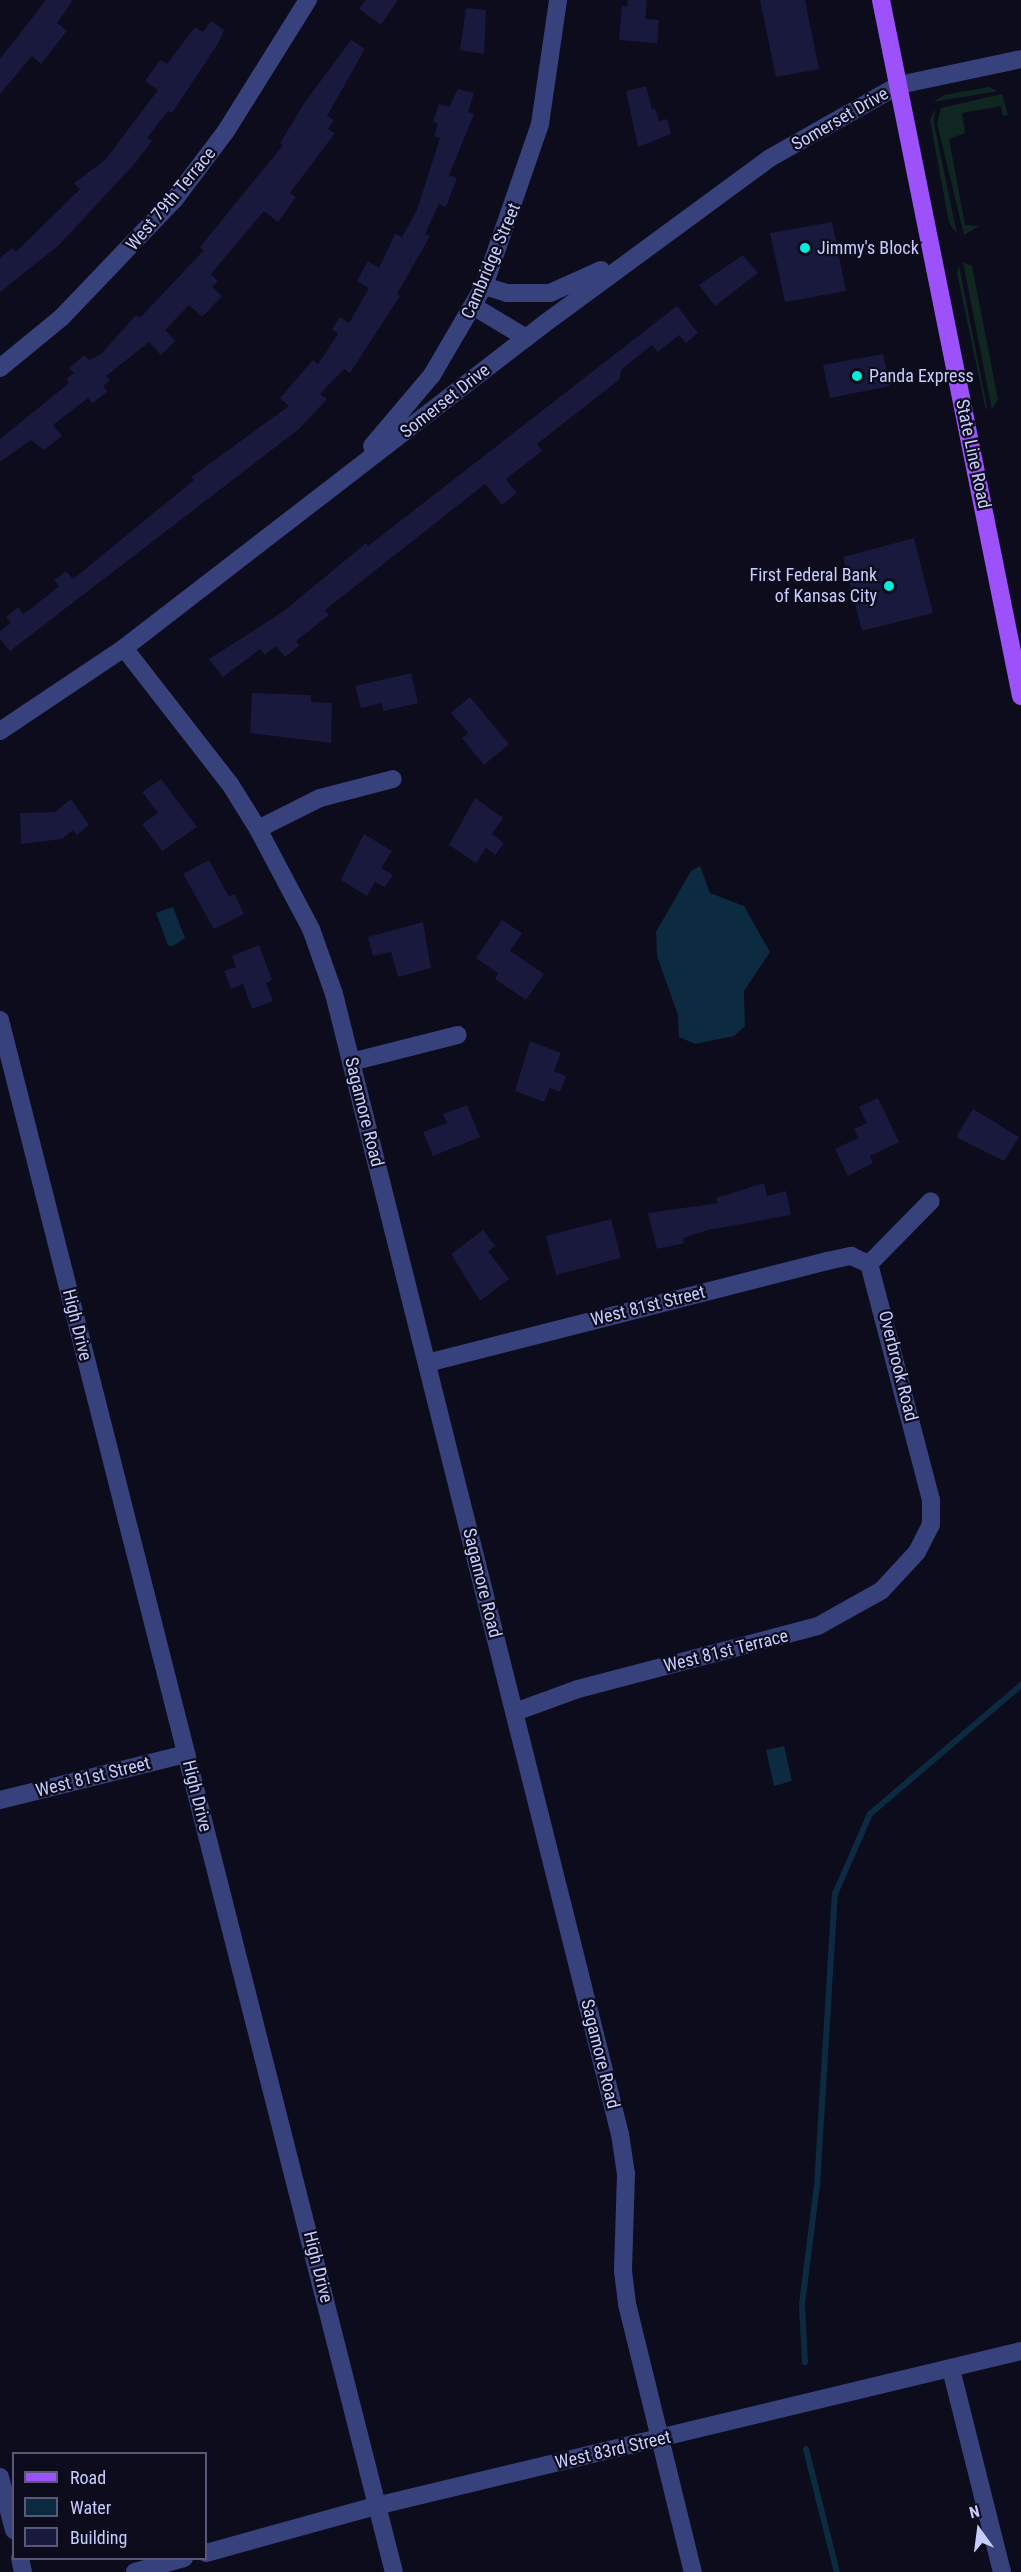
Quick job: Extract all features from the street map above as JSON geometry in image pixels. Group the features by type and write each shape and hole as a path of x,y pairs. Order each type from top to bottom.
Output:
{"main road":[{"name":"State Line Road","path":"881,0 1021,696"}],"street":[{"name":"West 79th Terrace","path":"0,368 62,317 174,200 226,131 308,0"},
{"name":"Cambridge Street","path":"338,483 411,404 484,286 540,124 558,0"},
{"name":"Somerset Drive","path":"0,731 17,722 124,648 526,338 770,158 899,85 1021,59"},
{"path":"484,286 507,293 550,293 633,257"},
{"path":"473,306 526,338"},
{"name":"Sagamore Road","path":"124,648 230,784 258,829 310,928 351,1062 620,2134 626,2174 623,2271 659,2438 693,2572"},
{"path":"0,741 17,722"},
{"path":"258,829 320,798 393,779"},
{"name":"High Drive","path":"0,1020 394,2572"},
{"path":"351,1062 458,1035"},
{"path":"869,1264 931,1201"},
{"name":"West 81st Street","path":"427,1363 827,1261 851,1256 869,1264"},
{"name":"Overbrook Road","path":"869,1264 931,1500 931,1526 917,1552"},
{"name":"West 81st Terrace","path":"515,1712 578,1689 818,1626 881,1591 917,1552"},
{"name":"West 81st Street","path":"0,1800 186,1754"},
{"name":"West 83rd Street","path":"207,2553 376,2506 951,2369 1021,2350"},
{"path":"951,2369 1002,2572"},
{"path":"0,2477 12,2522"},
{"path":"135,2572 180,2560"}],"green space":[{"path":"989,87 998,91 933,102 944,95"},
{"path":"1002,94 1008,115 1003,116 1001,106 962,113 965,133 949,139 965,225 979,226 964,235 937,123 941,108"},
{"path":"935,109 934,123 957,234 949,223 930,120"},
{"path":"963,262 972,266 998,399 992,410"},
{"path":"959,266 987,406 986,411 957,273"}],"water":[{"path":"700,866 710,893 744,906 770,952 744,991 745,1026 734,1036 695,1044 679,1037 678,1015 657,956 656,932 691,871"},
{"path":"173,907 185,938 173,946 168,945 156,913"},
{"path":"784,1746 792,1781 774,1786 766,1750"}],"building":[{"path":"46,0 73,0 57,23 67,31 41,64 32,56 0,94 0,59"},
{"path":"366,0 398,0 381,25 359,9"},
{"path":"628,0 647,0 645,19 659,20 657,43 619,40 622,6 627,6"},
{"path":"760,0 805,0 819,69 776,77"},
{"path":"466,8 486,10 484,54 460,50"},
{"path":"211,21 224,30 219,42 172,113 168,111 147,138 152,141 136,162 58,246 0,292 0,258 12,248 16,252 80,189 74,183 105,160 158,90 145,81 160,60 167,64 195,27 203,32"},
{"path":"351,40 365,49 327,116 334,120 328,129 335,133 290,193 296,197 278,222 264,211 211,274 218,281 212,287 222,296 202,317 189,305 165,330 175,341 161,355 149,342 106,376 110,380 103,386 108,391 92,403 88,398 53,425 62,436 44,450 31,440 0,462 0,439 69,383 66,379 74,373 69,368 84,355 89,360 101,354 136,315 140,318 204,250 200,247 283,145 280,143 305,102"},
{"path":"646,86 652,109 655,108 659,121 667,119 671,134 638,147 626,91"},
{"path":"458,89 474,93 468,112 474,114 449,175 457,178 446,207 439,204 425,234 430,236 397,294 400,296 350,373 344,369 320,394 327,399 299,429 10,651 0,639 0,631 11,623 6,617 18,607 23,614 32,608 59,586 54,580 66,571 73,579 194,480 191,477 289,406 280,398 313,360 318,364 338,334 332,329 340,317 349,323 369,288 357,281 368,261 379,268 395,234 402,237 417,210 440,138 434,136 438,124 433,122 439,104 449,107"},
{"name":"Jimmy's Block","path":"832,222 846,291 785,302 770,233"},
{"path":"743,255 758,273 715,306 699,285"},
{"path":"677,306 698,333 686,343 679,335 658,352 652,345 621,370 620,379 537,444 542,451 506,479 517,493 502,505 485,484 325,610 329,615 296,641 299,646 285,657 276,646 265,655 260,649 223,677 209,659 284,611 366,543 368,546"},
{"name":"Panda Express","path":"883,354 890,386 830,398 823,365"},
{"path":"914,538 933,613 862,631 843,557"},
{"path":"411,673 418,703 383,711 382,703 361,708 355,686"},
{"path":"252,693 311,695 311,702 332,703 331,743 250,733"},
{"path":"470,697 509,744 484,765 462,738 468,733 451,713"},
{"path":"161,779 197,827 162,851 142,824 158,813 142,792"},
{"path":"475,798 503,818 492,834 504,843 495,855 486,848 476,863 449,845"},
{"path":"71,799 89,825 77,835 73,830 62,839 21,844 20,813 55,812"},
{"path":"364,834 392,851 381,868 393,875 385,887 375,882 367,896 341,880"},
{"path":"209,860 229,897 234,894 244,914 214,929 183,874"},
{"path":"502,920 522,933 510,951 544,974 526,1000 495,979 498,973 476,958"},
{"path":"423,922 431,968 398,977 391,952 373,956 368,937"},
{"path":"259,945 272,980 266,983 273,1001 252,1009 243,984 231,989 224,971 236,967 232,956"},
{"path":"530,1041 561,1053 554,1071 566,1076 560,1092 550,1088 544,1102 515,1091"},
{"path":"878,1098 899,1142 870,1156 873,1163 848,1176 835,1149 858,1138 854,1129 867,1123 859,1107"},
{"path":"467,1105 480,1137 433,1156 423,1132 447,1123 443,1114"},
{"path":"973,1109 1019,1137 1004,1161 956,1137"},
{"path":"764,1183 767,1196 786,1191 791,1215 708,1230 683,1238 684,1243 657,1249 648,1213 718,1203 716,1198"},
{"path":"611,1219 621,1258 556,1275 546,1236"},
{"path":"483,1230 495,1246 488,1251 509,1279 480,1301 451,1254"}],"waterway":[{"path":"805,2362 802,2304 817,2186 835,1894 870,1814 1021,1685"},
{"path":"806,2449 837,2572"}],"place":[{"name":"Jimmy's Block","path":"805,248"},
{"name":"Panda Express","path":"857,376"},
{"name":"First Federal Bank of Kansas City","path":"889,586"}]}
